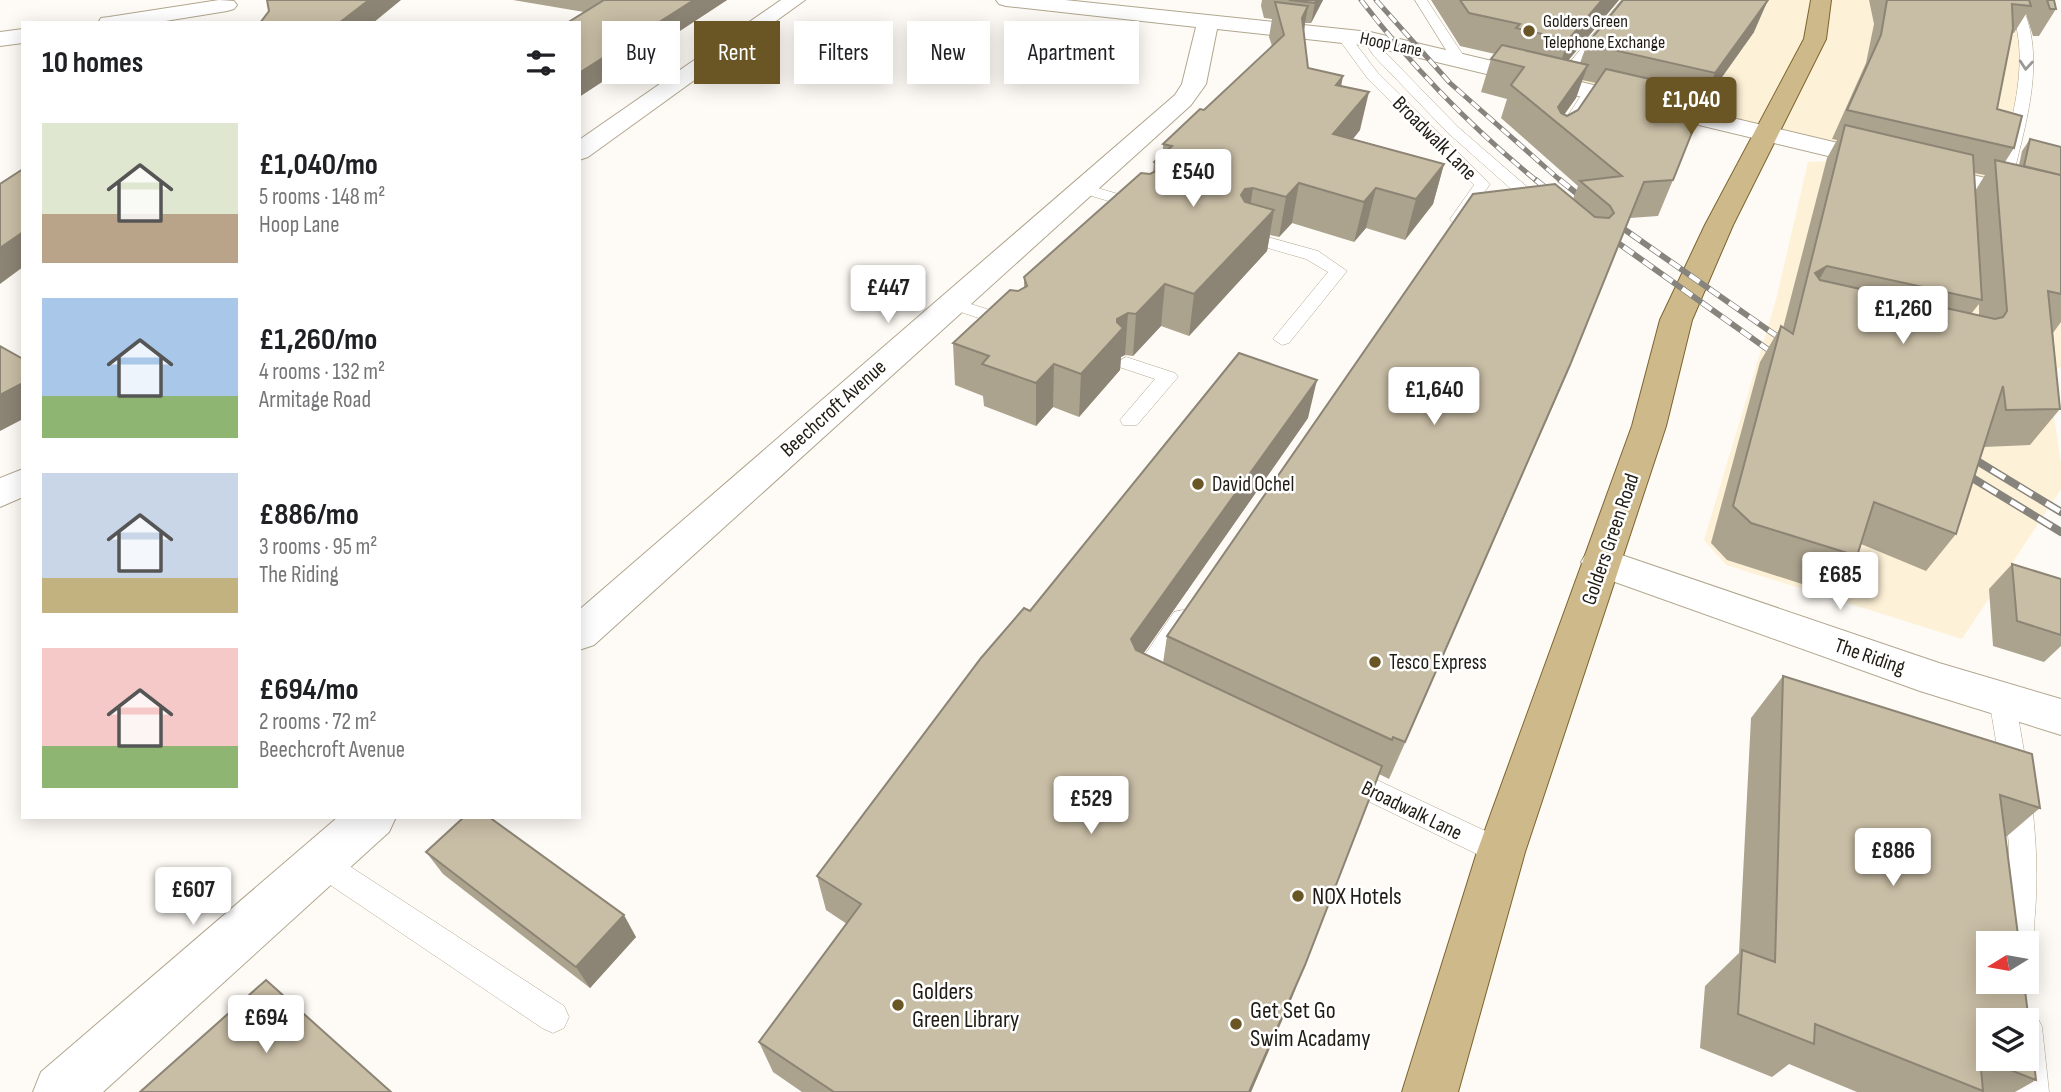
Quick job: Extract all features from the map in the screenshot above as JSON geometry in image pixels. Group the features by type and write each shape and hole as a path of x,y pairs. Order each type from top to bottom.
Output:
{"main road":[{"name":"Golders Green Road","path":"1430,1092 1501,852 1649,426 1676,320 1719,225 1815,39 1821,0"}],"street":[{"path":"581,151 795,0"},
{"name":"Hoop Lane","path":"1006,0 1204,14 1370,39 1768,132 1962,188 2001,190 2061,204"},
{"path":"125,21 224,9"},
{"name":"Beechcroft Avenue","path":"581,632 1183,100 1194,84 1204,14"},
{"path":"0,40 21,36"},
{"path":"0,494 21,482"},
{"name":"The Riding","path":"1601,562 2061,717"},
{"path":"61,1092 370,819"}],"lane":[{"path":"1421,0 1458,58"},
{"path":"1560,83 1629,0"},
{"path":"2001,190 2026,74 2027,54 2021,11 2013,0"},
{"name":"Broadwalk Lane","path":"1341,34 1373,76 1482,184 1443,242"},
{"path":"1370,39 1378,51 1453,130 1557,220"},
{"path":"1556,143 1591,90"},
{"path":"1081,188 1145,207"},
{"path":"1246,236 1312,255 1338,271 1282,339"},
{"path":"952,303 1017,325"},
{"path":"1126,363 1168,377 1130,420"},
{"path":"1168,691 1142,679 1198,598"},
{"path":"2002,699 2021,814 2024,870 2019,931"},
{"name":"Broadwalk Lane","path":"1331,770 1501,852"},
{"path":"321,863 553,1017"},
{"path":"2030,1071 2032,1092"}],"shaded area":[{"path":"1636,0 2012,0 2028,43 2002,190 1560,83"},
{"path":"1832,161 2061,217 2061,367 2047,373 2061,463 2061,489 1962,639 1726,565 1704,540 1776,300 1808,162"}],"building":[{"path":"267,0 369,0 342,21 262,21 269,11"},
{"path":"604,0 694,0 661,21 602,21 602,58 581,72 581,21 570,21"},
{"path":"1289,0 1316,0 1315,3"},
{"path":"1460,0 1602,0 1568,40 1516,28 1520,24 1469,13"},
{"path":"1623,0 1768,0 1715,73 1587,44"},
{"path":"1887,0 2029,0 2031,6 2012,4 2013,28 1997,109 2022,116 2014,148 1847,110 1881,35"},
{"path":"2047,0 2054,0 2056,9 2050,9"},
{"path":"1275,2 1308,6 1302,18 1308,68 1343,76 1336,85 1369,92 1333,134 1444,164 1416,199 1376,188 1364,202 1299,183 1286,197 1253,188 1245,189 1241,195 1245,202 1274,210 1194,294 1165,284 1136,314 1128,313 1117,319 1123,328 1081,374 1054,364 1036,383 982,364 989,356 953,343 1010,290 1018,291 1027,286 1024,277 1141,173 1150,174 1158,170 1159,166 1154,162 1172,146 1163,144 1200,109 1204,110 1284,35"},
{"path":"1502,45 1588,65 1558,107 1561,113 1567,116 1578,110 1606,69 1702,91 1690,107 1701,110 1673,180 1644,182 1570,365 1405,742 1393,737 1392,740 1167,636 1473,194 1555,184 1595,217 1609,218 1614,213 1610,206 1580,181 1622,176 1511,85 1524,67 1491,59"},
{"path":"1845,125 1973,155 1982,300 1827,266 1815,273 1820,280 1995,319 2003,317 2007,311 1995,160 2061,175 2061,294 2048,291 2060,409 2006,410 2003,386 1956,534 1874,502 1857,556 1751,523 1733,506 1781,326 1793,334"},
{"path":"2030,139 2061,147 2061,175 2024,166"},
{"path":"21,170 21,233 0,248 0,184"},
{"path":"0,346 21,358 21,384 0,395"},
{"path":"1239,353 1317,380 1131,639 1136,650 1382,766 1305,965 1249,1092 834,1092 759,1042 861,904 817,876 981,658 1024,608 1030,611"},
{"path":"2012,564 2061,579 2061,635 2017,621"},
{"path":"1783,676 2032,754 2040,808 2000,795 2017,931 1976,931 1976,994 2025,994 2027,1008 1976,1008 1976,1071 1981,1071 1983,1091 1815,1024 1814,1044 1738,1014 1742,950 1775,962"},
{"path":"462,819 492,819 624,915 576,967 426,852"},
{"path":"266,980 391,1092 140,1092"},
{"path":"2013,1071 2035,1071 2036,1080"}],"railway":[{"path":"1361,0 1401,50 1444,96 1538,182"},
{"path":"1376,0 1450,83 1562,182"},
{"path":"1536,180 1557,197"},
{"path":"1560,180 1591,205"},
{"path":"1611,220 1791,346"},
{"path":"1604,233 1784,361"},
{"path":"1964,453 2061,512"},
{"path":"1956,468 2061,532"}],"place":[{"name":"Golders Green Telephone Exchange","path":"1529,31"},
{"name":"David Ochel","path":"1198,484"},
{"name":"Tesco Express","path":"1375,662"},
{"name":"NOX Hotels","path":"1298,896"},
{"name":"Golders Green Library","path":"898,1005"},
{"name":"Get Set Go Swim Acadamy","path":"1236,1024"}]}
